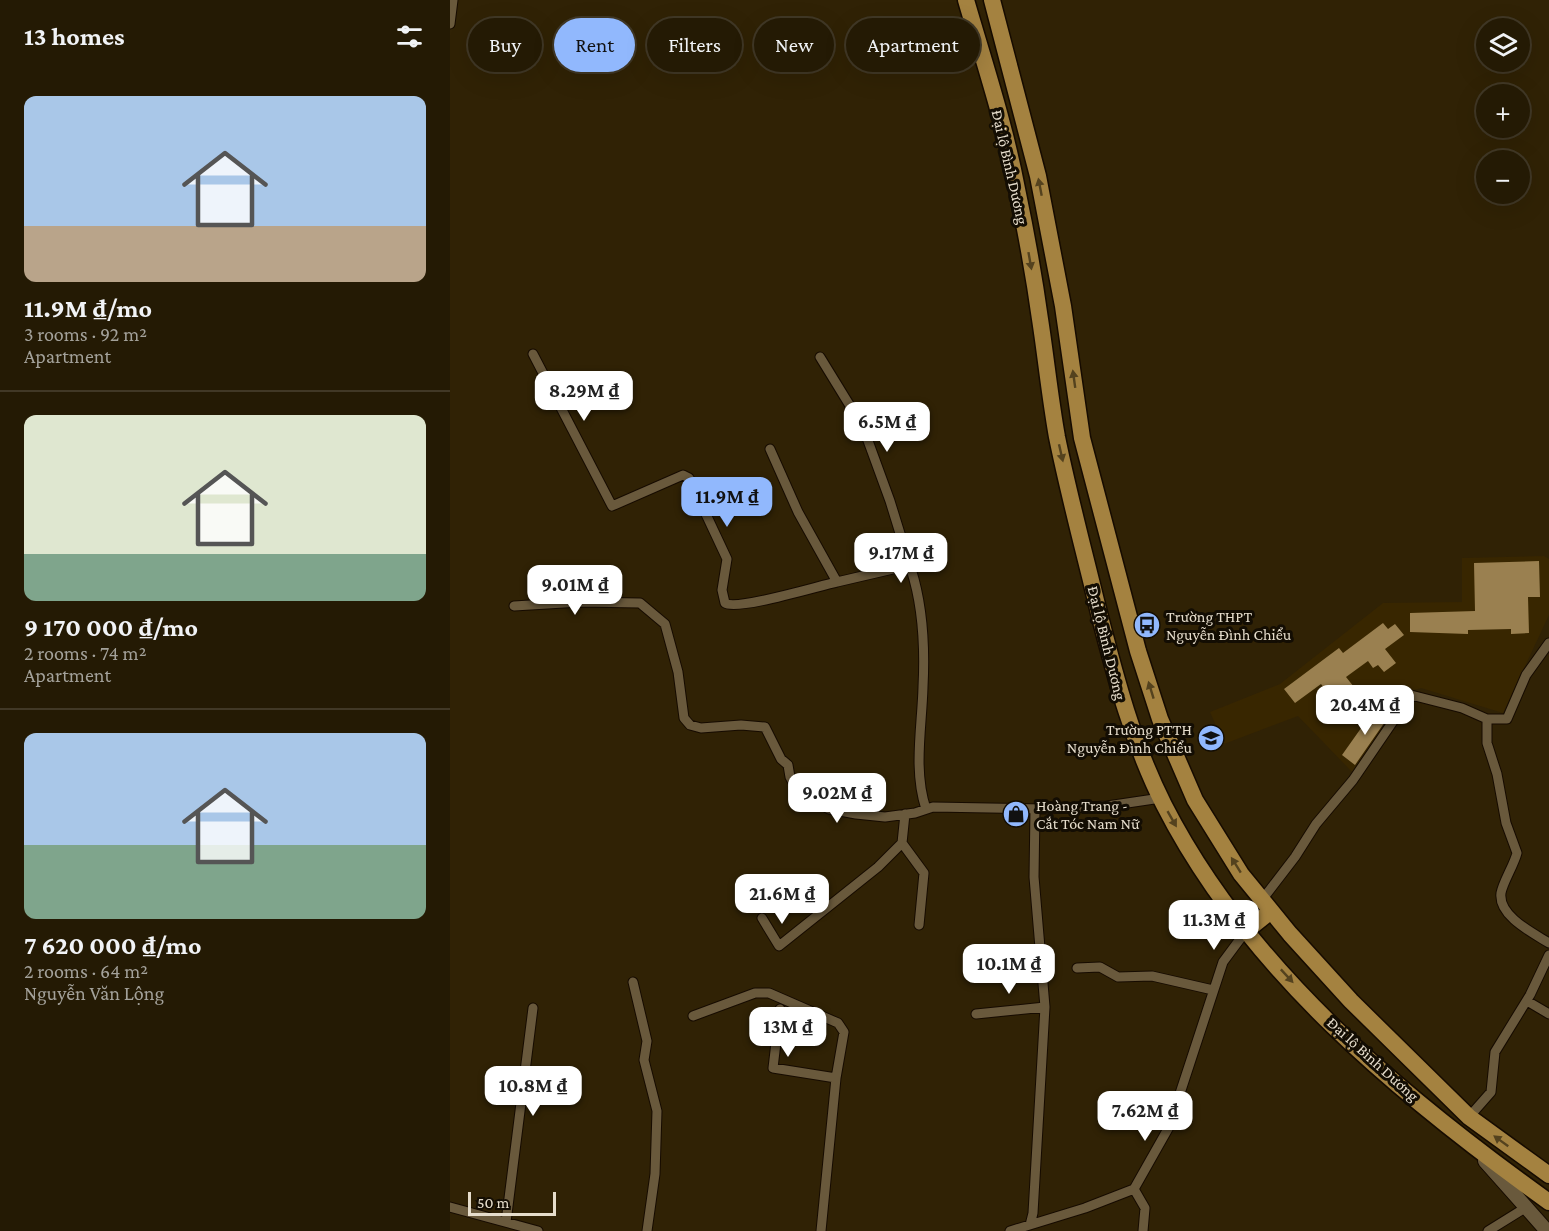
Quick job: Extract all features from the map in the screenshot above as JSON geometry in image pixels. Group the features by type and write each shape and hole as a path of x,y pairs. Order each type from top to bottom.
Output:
{"highway":[{"name":"Đại lộ Bình Dương","path":"966,0 1017,185 1040,316 1057,435 1095,595 1123,705 1161,798 1203,872 1246,931 1311,1002 1369,1058 1474,1148 1549,1202"},
{"name":"Đại lộ Bình Dương","path":"992,0 1038,176 1063,306 1082,438 1138,651 1160,719 1195,800 1241,874 1266,906 1351,1001 1469,1117 1549,1175"},
{"path":"1246,931 1266,906"}],"main road":[{"path":"1474,1148 1547,1231"}],"street":[{"path":"450,24 453,0"},
{"path":"533,354 612,506 683,475 689,478 727,559 722,590 725,603 736,607 784,594 794,595 897,568 911,568"},
{"path":"820,357 863,427 911,568 921,620 923,685 919,763 920,791 926,809"},
{"path":"770,449 798,512 837,582"},
{"path":"514,606 580,602 640,603 658,615 665,624 678,672 684,718 690,725 701,728 741,725 765,727 781,759 788,765 790,777 799,793 829,809 885,817 933,807 1035,809 1116,805 1161,798"},
{"path":"1266,906 1316,824 1353,780 1411,695 1462,708 1487,719 1507,719 1526,675 1549,643"},
{"path":"1487,719 1488,744 1497,774 1506,823 1517,853 1501,892 1503,904 1512,918 1549,942"},
{"path":"1030,1225 1033,1213 1045,1006 1034,877 1035,809"},
{"path":"762,918 779,946 843,898 902,843 905,814"},
{"path":"902,843 924,873 919,924"},
{"path":"1011,1231 1085,1208 1134,1189 1169,1127 1223,962 1246,931"},
{"path":"1469,1117 1491,1092 1496,1052 1527,1001 1549,955"},
{"path":"1077,968 1100,967 1118,977 1152,976 1213,990"},
{"path":"633,982 647,1041 644,1060 657,1115 655,1174 646,1231"},
{"path":"693,1016 755,993 779,996 838,1023 842,1027 844,1032 836,1078 821,1231"},
{"path":"1527,1001 1549,1014"},
{"path":"976,1014 1002,1009 1045,1006"},
{"path":"506,1222 533,1008"},
{"path":"780,1008 771,1066 836,1078"},
{"path":"1134,1189 1145,1208 1143,1231"},
{"path":"450,1207 538,1231"},
{"path":"1488,1231 1525,1208"}],"shaded area":[{"path":"1544,556 1549,559 1549,615 1503,713 1421,688 1411,691 1355,775 1298,716 1224,744 1210,712 1280,684 1383,603 1462,602 1462,558"}],"building":[{"path":"1539,561 1540,597 1528,597 1529,633 1511,634 1511,629 1468,630 1468,634 1410,632 1410,613 1475,611 1474,563"},
{"path":"1383,623 1388,629 1395,624 1404,635 1385,649 1396,663 1384,672 1378,665 1373,668 1368,661 1346,677 1358,692 1338,707 1321,684 1295,703 1284,689 1339,648 1343,653"},
{"path":"1376,707 1389,716 1355,765 1342,755"}],"place":[{"name":"Trường THPT Nguyễn Đình Chiểu","path":"1147,625"},
{"name":"Trường PTTH Nguyễn Đình Chiểu","path":"1211,738"},
{"name":"Hoàng Trang - Cắt Tóc Nam Nữ","path":"1016,814"}]}
